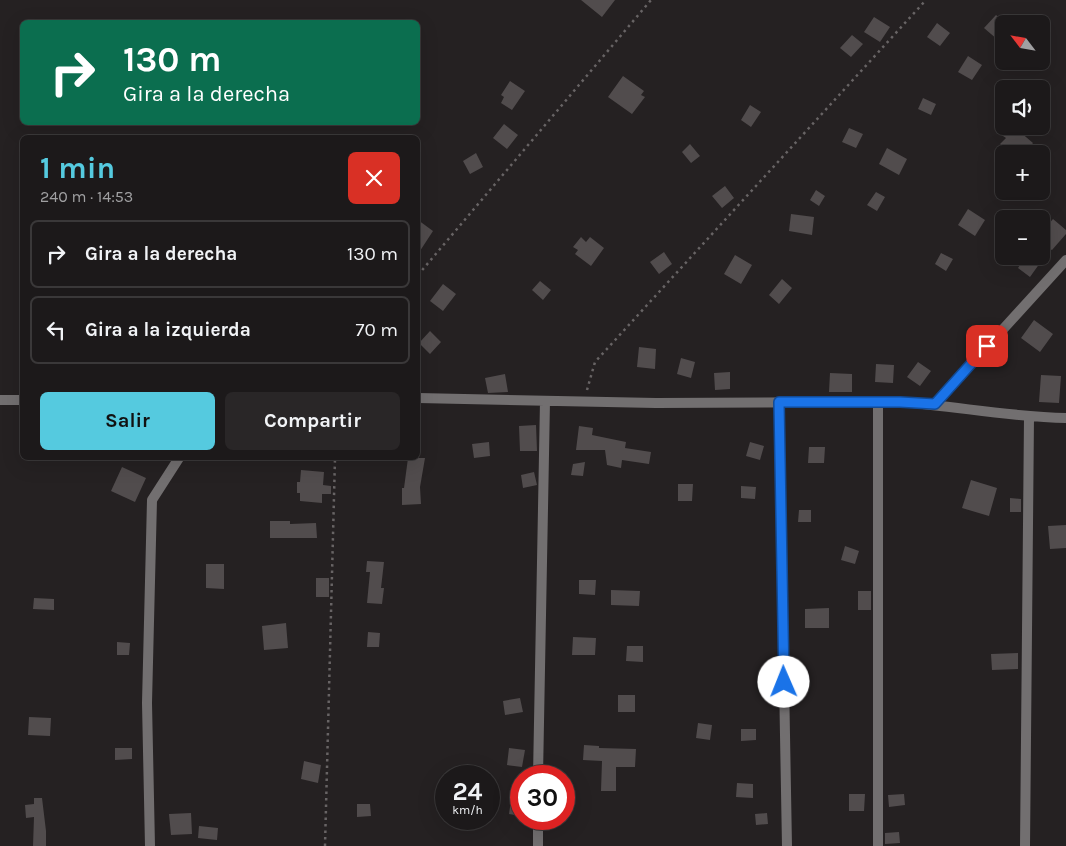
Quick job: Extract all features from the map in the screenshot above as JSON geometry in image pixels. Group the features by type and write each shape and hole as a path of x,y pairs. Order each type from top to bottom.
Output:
{"street":[{"path":"935,404 1066,260"},
{"path":"420,398 584,401 878,402 935,404 1029,417 1066,418"},
{"path":"0,400 20,400"},
{"path":"538,765 545,400"},
{"path":"779,402 787,846"},
{"path":"878,402 878,846"},
{"path":"1026,846 1029,417"},
{"path":"150,846 147,703 152,500 178,460"},
{"path":"538,830 538,846"}],"path":[{"path":"420,274 651,0"},
{"path":"584,401 595,362 926,0"},
{"path":"325,846 334,460"}],"building":[{"path":"581,0 615,0 602,17"},
{"path":"995,16 995,37 984,28"},
{"path":"874,17 890,27 880,42 864,32"},
{"path":"937,23 950,33 940,46 927,37"},
{"path":"852,35 863,44 851,57 840,48"},
{"path":"968,56 982,65 972,80 958,72"},
{"path":"623,76 644,91 641,95 645,97 632,114 608,97"},
{"path":"510,81 525,91 512,110 501,103 504,97 501,95"},
{"path":"923,98 936,104 931,115 918,109"},
{"path":"750,105 761,112 751,127 741,120"},
{"path":"504,124 518,135 507,149 493,138"},
{"path":"849,128 863,134 856,148 842,142"},
{"path":"1002,135 1024,135 1033,143 1031,145 1001,145 1006,138"},
{"path":"690,144 700,156 691,163 682,152"},
{"path":"887,148 907,159 899,175 879,164"},
{"path":"476,153 483,167 470,174 463,161"},
{"path":"725,186 734,198 722,208 712,196"},
{"path":"816,190 825,196 819,206 810,200"},
{"path":"876,192 885,197 877,211 867,205"},
{"path":"968,209 985,220 975,236 958,225"},
{"path":"791,214 814,217 812,235 789,231"},
{"path":"1053,219 1066,230 1066,234 1052,250 1050,249 1050,222"},
{"path":"420,221 433,231 420,251"},
{"path":"581,237 586,242 590,237 604,248 591,266 575,254 578,250 573,247"},
{"path":"664,252 672,264 659,274 650,262"},
{"path":"941,253 953,259 946,271 935,264"},
{"path":"735,255 752,265 741,284 724,274"},
{"path":"1020,265 1039,265 1030,277 1018,268"},
{"path":"782,279 792,288 779,304 769,295"},
{"path":"540,281 551,290 543,300 532,290"},
{"path":"443,284 456,294 443,311 430,301"},
{"path":"1034,320 1053,334 1040,352 1021,338"},
{"path":"430,331 441,342 430,354 420,342"},
{"path":"639,347 656,349 655,369 637,367"},
{"path":"681,358 695,362 691,378 677,374"},
{"path":"918,362 931,371 920,386 907,377"},
{"path":"876,364 894,365 893,383 875,382"},
{"path":"730,372 730,389 715,390 714,373"},
{"path":"830,373 852,374 852,392 829,392"},
{"path":"505,374 508,392 488,393 485,378"},
{"path":"1041,375 1061,376 1059,403 1039,402"},
{"path":"536,425 537,451 520,451 519,426"},
{"path":"579,426 593,428 592,435 626,442 625,448 651,452 649,464 622,460 621,468 607,465 605,450 576,450"},
{"path":"489,442 490,456 474,458 472,444"},
{"path":"750,442 764,446 760,460 746,456"},
{"path":"809,447 825,447 824,463 808,463"},
{"path":"425,458 420,487 421,504 402,505 402,488 404,488 408,460"},
{"path":"585,462 583,476 571,475 573,464"},
{"path":"122,467 146,478 135,502 111,491"},
{"path":"301,470 324,472 323,485 331,486 331,494 322,494 322,503 300,501 300,493 297,493 297,482 300,482"},
{"path":"534,472 537,485 523,488 521,475"},
{"path":"971,480 997,488 989,516 962,508"},
{"path":"678,484 693,484 692,501 678,501"},
{"path":"741,486 756,487 755,499 741,498"},
{"path":"1010,498 1021,499 1021,512 1010,512"},
{"path":"799,510 811,510 811,522 798,522"},
{"path":"270,521 290,521 290,524 316,523 317,538 270,538"},
{"path":"1066,525 1066,548 1050,549 1048,526"},
{"path":"845,546 859,551 855,564 841,560"},
{"path":"367,561 384,562 381,588 384,588 382,604 367,603 370,572 366,572"},
{"path":"206,564 224,564 224,589 206,588"},
{"path":"316,578 329,578 329,597 316,597"},
{"path":"579,580 596,580 595,595 579,594"},
{"path":"611,590 640,591 639,606 611,605"},
{"path":"858,591 871,591 871,610 858,610"},
{"path":"34,598 54,599 54,610 33,609"},
{"path":"829,608 829,628 805,628 805,609"},
{"path":"286,623 288,648 264,650 262,626"},
{"path":"368,632 380,633 379,647 367,647"},
{"path":"573,637 596,638 595,655 572,655"},
{"path":"117,642 130,643 129,655 117,655"},
{"path":"627,646 643,646 643,662 626,661"},
{"path":"1018,653 1018,669 992,670 991,654"},
{"path":"618,695 635,695 635,712 618,712"},
{"path":"520,698 523,712 505,715 503,701"},
{"path":"29,717 51,718 50,736 28,735"},
{"path":"698,723 712,725 710,740 696,738"},
{"path":"741,729 756,729 756,740 741,741"},
{"path":"584,745 599,746 599,748 636,749 635,767 616,767 616,791 601,791 602,761 583,760"},
{"path":"115,748 132,748 132,759 115,760"},
{"path":"509,748 525,750 522,765 507,765"},
{"path":"304,761 321,765 318,783 301,779"},
{"path":"737,783 753,784 753,798 736,797"},
{"path":"849,794 865,794 864,811 849,811"},
{"path":"904,794 905,805 889,807 888,795"},
{"path":"34,798 42,798 46,846 33,846 34,817 26,818 25,805 34,804"},
{"path":"357,804 370,804 371,816 357,817"},
{"path":"191,813 192,834 171,835 169,814"},
{"path":"767,813 768,824 756,825 755,814"},
{"path":"199,826 218,828 217,840 198,838"},
{"path":"899,832 900,843 885,844 885,833"}],"route":[{"path":"784,682 779,402 900,402 935,404 987,346"}]}
